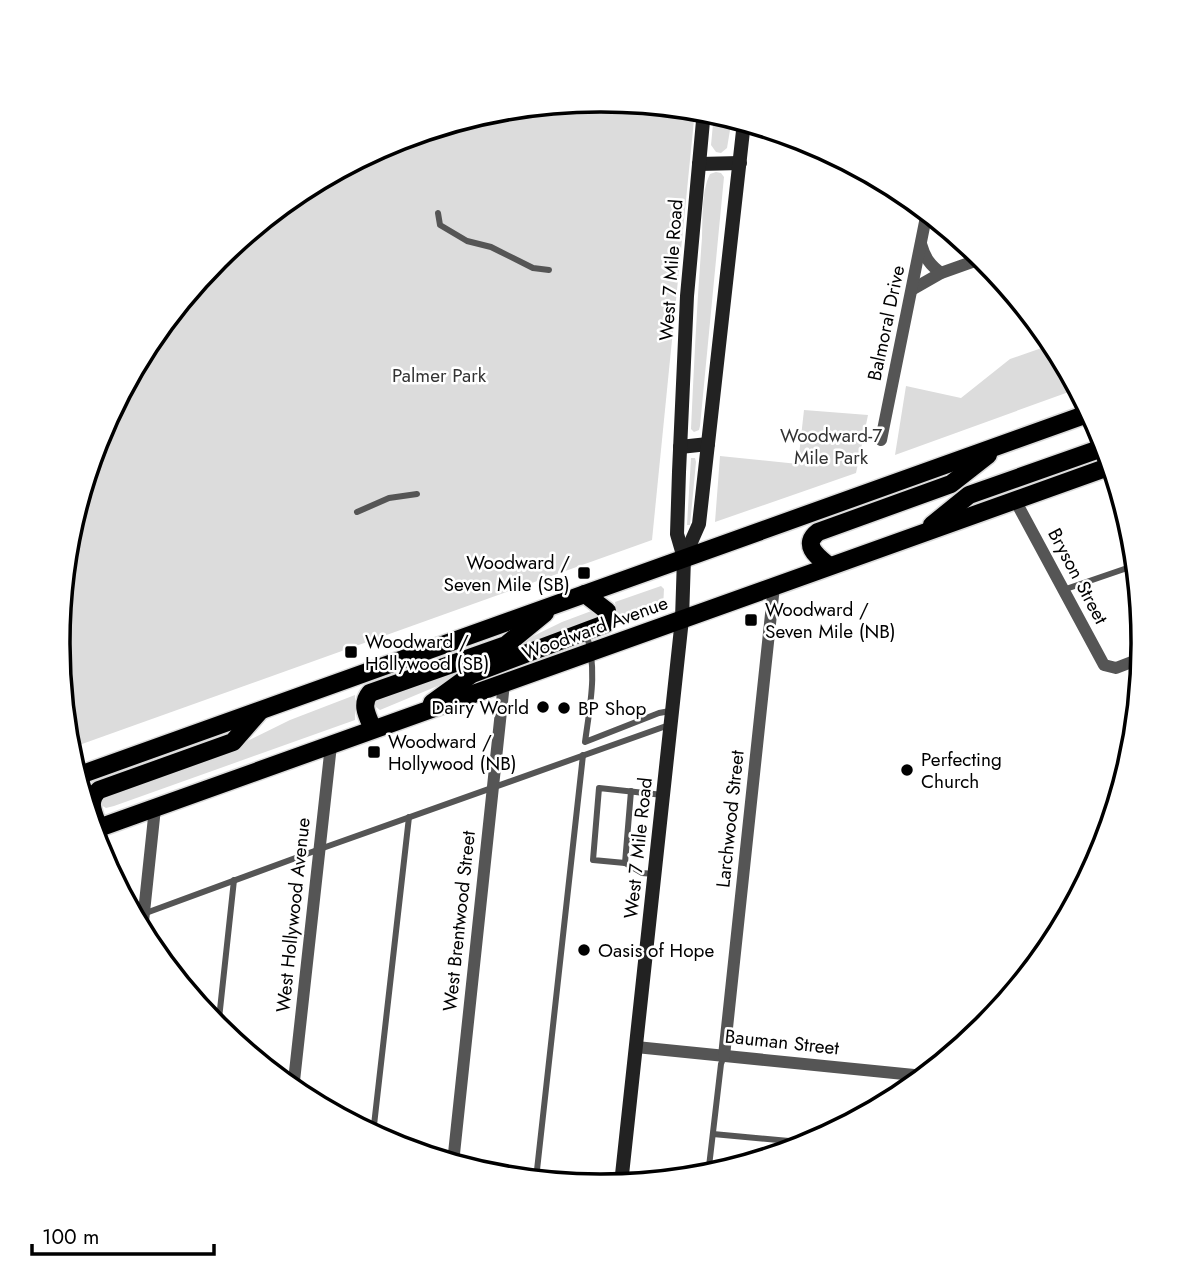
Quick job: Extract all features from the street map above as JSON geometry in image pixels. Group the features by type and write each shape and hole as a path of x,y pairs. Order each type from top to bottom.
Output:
{"main road":[{"name":"West 7 Mile Road","path":"622,1173 682,619 684,558 677,534 680,447 687,296 703,123"},
{"name":"West 7 Mile Road","path":"684,558 699,524 743,133"},
{"path":"699,164 740,163"},
{"name":"Woodward Avenue","path":"86,772 1080,417"},
{"path":"680,447 708,444"},
{"path":"829,566 812,551 812,537 818,532 951,484 999,446"},
{"path":"921,534 969,495 1095,451"},
{"name":"Woodward Avenue","path":"103,827 1102,469"},
{"path":"418,713 471,674 605,624 608,618 603,607 585,594"},
{"path":"373,729 365,705 370,694 506,645 555,605"},
{"path":"93,797 99,790 233,742 263,709"}],"street":[{"name":"Balmoral Drive","path":"881,440 925,224"},
{"path":"921,244 925,258 941,273"},
{"path":"913,289 941,273 970,263"},
{"name":"Bryson Street","path":"1015,500 1104,665 1116,668 1130,662"},
{"name":"Larchwood Street","path":"724,1056 774,586"},
{"name":"West Brentwood Street","path":"454,1152 504,683"},
{"name":"West Hollywood Avenue","path":"295,1076 331,745"},
{"path":"140,907 155,808"},
{"name":"Bauman Street","path":"636,1047 908,1074"}],"lane":[{"path":"438,213 440,225 467,241 491,247 533,268 549,270"},
{"path":"357,512 389,498 416,494"},
{"path":"1063,590 1125,569"},
{"path":"586,633 592,652 593,682 585,742 659,713 671,718"},
{"path":"145,914 409,817 493,790 671,718"},
{"path":"537,1170 583,755"},
{"path":"654,874 642,873 625,863 593,860 599,788 663,794"},
{"path":"625,863 631,792"},
{"path":"374,1123 409,817"},
{"path":"220,1012 234,880"},
{"path":"710,1162 724,1056"},
{"path":"713,1134 783,1140"}],"green space":[{"name":"Palmer Park","path":"600,112 694,121 652,540 80,745 71,678 70,643 71,608 80,540 98,472 110,440 141,378 159,348 202,293 251,244 306,202 335,184 366,167 430,141 497,123 566,114"},
{"path":"713,125 730,129 727,148 721,153 716,152 711,145"},
{"path":"716,172 724,177 700,426 699,430 694,432 691,429 703,205 707,181 710,174"},
{"path":"1042,348 1068,392 895,455 906,386 961,398 1010,359"},
{"name":"Woodward-7 Mile Park","path":"804,410 868,415 856,473 715,522 720,456 798,464"},
{"path":"691,458 695,458 696,462 690,525 687,525"},
{"path":"661,586 664,589 663,607 620,625 618,623 615,602"},
{"path":"594,610 599,613 600,618 380,710 376,707 374,701 377,696 521,642"},
{"path":"355,695 355,720 114,806 106,808 101,805 102,796 239,745 290,720"}],"place":[{"name":"Woodward / Seven Mile (SB)","path":"584,573"},
{"name":"Woodward / Seven Mile (NB)","path":"751,620"},
{"name":"Woodward / Hollywood (SB)","path":"351,652"},
{"name":"Dairy World","path":"543,707"},
{"name":"BP Shop","path":"564,708"},
{"name":"Woodward / Hollywood (NB)","path":"374,752"},
{"name":"Perfecting Church","path":"907,770"},
{"name":"Oasis of Hope","path":"584,950"}]}
